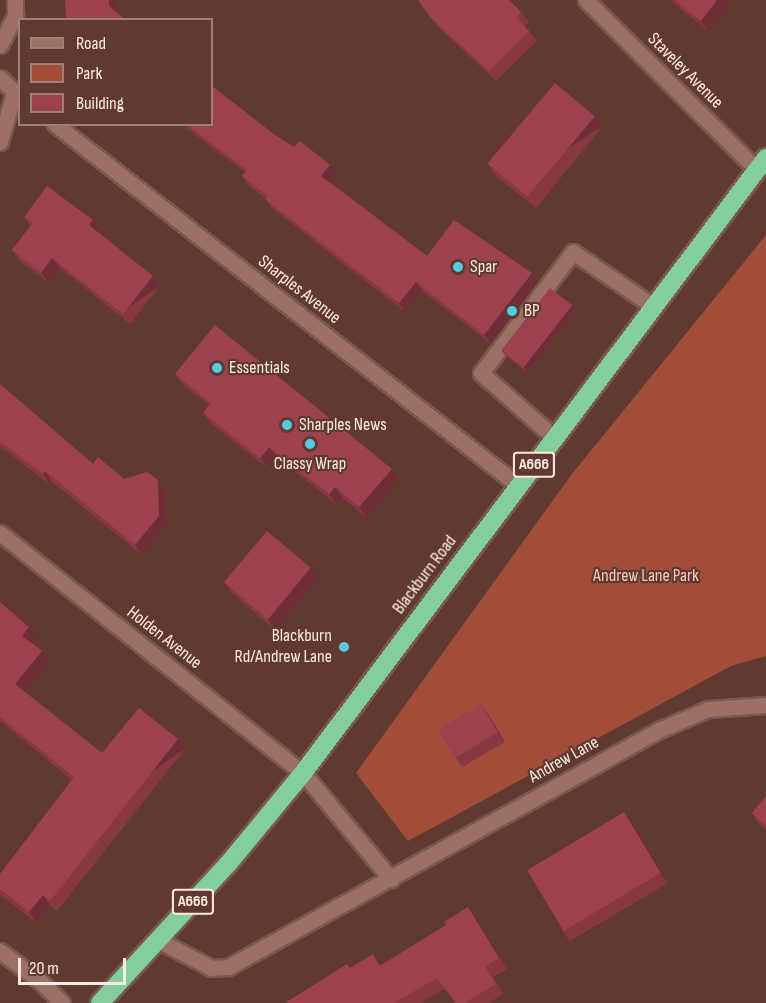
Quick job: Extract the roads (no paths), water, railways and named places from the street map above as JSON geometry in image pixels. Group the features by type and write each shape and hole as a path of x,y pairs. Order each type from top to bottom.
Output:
{"highway":[{"name":"Blackburn Road","path":"100,1003 228,864 303,773 762,164"}],"street":[{"path":"0,45 15,15 15,0"},
{"name":"Staveley Avenue","path":"586,0 762,164"},
{"path":"0,78 17,94 0,142"},
{"name":"Sharples Avenue","path":"58,126 519,486"},
{"path":"555,438 481,373 573,252 653,306"},
{"name":"Holden Avenue","path":"0,533 303,773"},
{"name":"Andrew Lane","path":"158,940 211,969 228,967 684,718 708,709 766,705"},
{"path":"303,773 391,879"},
{"path":"0,951 40,981 62,1003"}],"place":[{"name":"Spar","path":"458,267"},
{"name":"BP","path":"512,311"},
{"name":"Essentials","path":"217,368"},
{"name":"Sharples News","path":"287,425"},
{"name":"Classy Wrap","path":"310,444"},
{"name":"Blackburn Rd/Andrew Lane","path":"344,647"}],"park label":[{"name":"Andrew Lane Park","path":"646,576"}]}
